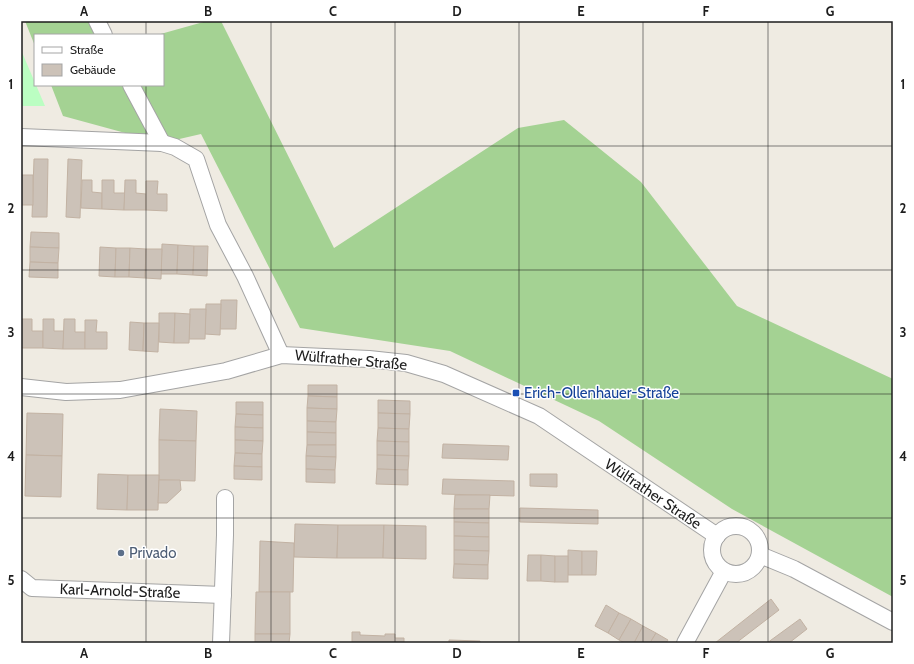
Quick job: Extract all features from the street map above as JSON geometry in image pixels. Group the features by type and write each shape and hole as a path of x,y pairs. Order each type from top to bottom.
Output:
{"street":[{"path":"97,21 104,34"},
{"path":"132,86 162,143"},
{"name":"Wülfrather Straße","path":"21,137 162,143 175,147 196,159 218,225 245,276 281,355 369,359 399,362 444,374 539,416 717,536"},
{"path":"21,387 66,392 120,390 226,371 281,355"},
{"path":"221,643 225,498"},
{"path":"735,526 746,528 755,535 760,544 760,556 755,565 746,572 735,574 724,571 717,564 713,555 713,546 717,536 725,529 735,526"},
{"path":"760,556 794,569 893,622"},
{"path":"685,643 724,571"},
{"name":"Karl-Arnold-Straße","path":"21,579 32,588 223,595"}],"green space":[{"path":"25,21 88,21 94,34 34,34 34,44"},
{"path":"207,21 221,21 334,248 518,128 564,120 641,182 737,306 893,379 893,597 732,509 599,421 450,351 300,328 201,134 162,143 63,116 51,86 164,86 164,34 161,34"},
{"path":"21,50 34,80 34,86 36,86 45,106 21,106"}],"building":[{"path":"34,159 48,159 47,217 32,217"},
{"path":"68,159 82,160 80,218 66,217"},
{"path":"21,175 33,175 33,205 21,205"},
{"path":"82,180 92,180 92,192 102,193 102,209 81,208"},
{"path":"102,180 114,180 114,193 125,193 124,210 102,209"},
{"path":"125,180 136,180 136,193 146,194 146,210 124,210"},
{"path":"146,181 158,181 157,194 167,194 167,211 146,210"},
{"path":"31,232 59,233 59,248 30,247"},
{"path":"162,244 178,245 177,274 161,274"},
{"path":"178,245 194,246 193,275 177,274"},
{"path":"194,246 208,246 207,276 193,275"},
{"path":"30,247 59,248 58,263 30,262"},
{"path":"100,247 116,248 115,277 99,276"},
{"path":"116,248 130,248 129,277 115,277"},
{"path":"130,248 146,249 145,278 129,277"},
{"path":"146,249 162,249 161,279 145,278"},
{"path":"30,262 58,263 58,278 29,277"},
{"path":"221,300 237,300 236,329 220,329"},
{"path":"206,304 221,304 220,335 205,334"},
{"path":"190,309 206,309 205,339 189,339"},
{"path":"159,313 175,313 174,343 159,342"},
{"path":"175,313 190,314 189,343 174,343"},
{"path":"21,319 32,319 32,331 43,331 43,348 21,348"},
{"path":"43,319 54,319 54,331 64,331 63,349 43,348"},
{"path":"64,319 75,319 75,332 85,332 85,349 63,349"},
{"path":"85,320 97,320 96,332 107,332 107,349 85,349"},
{"path":"130,322 144,323 143,351 129,350"},
{"path":"144,323 159,323 158,352 143,351"},
{"path":"308,385 337,385 337,397 308,396"},
{"path":"308,396 337,397 337,409 307,408"},
{"path":"378,400 410,401 410,414 378,413"},
{"path":"236,402 263,402 263,415 236,414"},
{"path":"307,408 337,409 336,422 307,421"},
{"path":"160,409 197,411 196,441 159,440"},
{"path":"27,413 63,414 62,456 26,455"},
{"path":"378,413 410,414 409,429 378,428"},
{"path":"236,414 263,415 263,428 235,427"},
{"path":"307,421 336,422 336,433 307,432"},
{"path":"235,427 263,428 263,441 235,440"},
{"path":"378,428 409,429 409,442 377,441"},
{"path":"307,432 336,433 336,445 307,445"},
{"path":"159,440 196,441 195,481 159,480"},
{"path":"235,440 263,441 262,454 235,453"},
{"path":"377,441 409,442 409,456 377,455"},
{"path":"443,444 509,446 508,460 442,458"},
{"path":"307,445 336,445 336,457 306,456"},
{"path":"235,453 262,454 262,467 234,466"},
{"path":"26,455 62,456 61,497 25,496"},
{"path":"377,455 409,456 408,470 377,469"},
{"path":"306,456 336,457 335,470 306,469"},
{"path":"234,466 262,467 262,480 234,479"},
{"path":"306,469 335,470 335,483 306,482"},
{"path":"377,469 408,470 408,485 376,484"},
{"path":"98,474 128,475 127,510 97,509"},
{"path":"530,474 557,474 557,487 530,486"},
{"path":"128,475 159,475 158,510 127,510"},
{"path":"443,479 514,481 514,496 442,494"},
{"path":"159,480 180,480 181,490 167,503 158,503"},
{"path":"455,495 490,495 489,509 454,509"},
{"path":"520,508 598,510 598,524 520,522"},
{"path":"454,509 489,509 489,523 454,522"},
{"path":"454,522 489,523 489,537 454,536"},
{"path":"295,524 338,525 337,558 294,557"},
{"path":"338,525 384,525 383,558 337,558"},
{"path":"384,525 426,526 426,559 383,558"},
{"path":"454,536 489,537 489,551 454,550"},
{"path":"260,541 294,543 293,592 259,592"},
{"path":"454,550 489,551 488,565 454,564"},
{"path":"568,550 582,551 582,575 568,575"},
{"path":"582,551 597,551 596,575 582,575"},
{"path":"528,555 541,555 541,581 527,581"},
{"path":"541,555 555,556 555,582 541,581"},
{"path":"555,556 568,556 568,582 555,582"},
{"path":"454,564 488,565 488,579 453,578"},
{"path":"256,592 290,592 290,634 255,634"},
{"path":"771,599 779,610 736,643 715,643"},
{"path":"606,605 619,613 608,633 595,626"},
{"path":"619,613 631,619 619,640 608,633"},
{"path":"631,619 643,626 634,643 625,643 619,640"},
{"path":"800,619 807,629 789,643 767,643"},
{"path":"643,626 656,633 650,643 634,643"},
{"path":"352,632 360,632 360,635 385,636 385,634 395,634 395,638 404,638 404,643 352,643"},
{"path":"656,633 668,640 666,643 650,643"},
{"path":"255,634 290,634 289,643 255,643"},
{"path":"449,640 480,641 480,643 449,643"}],"place":[{"name":"Erich-Ollenhauer-Straße","path":"516,393"},
{"name":"Privado","path":"121,553"}]}
